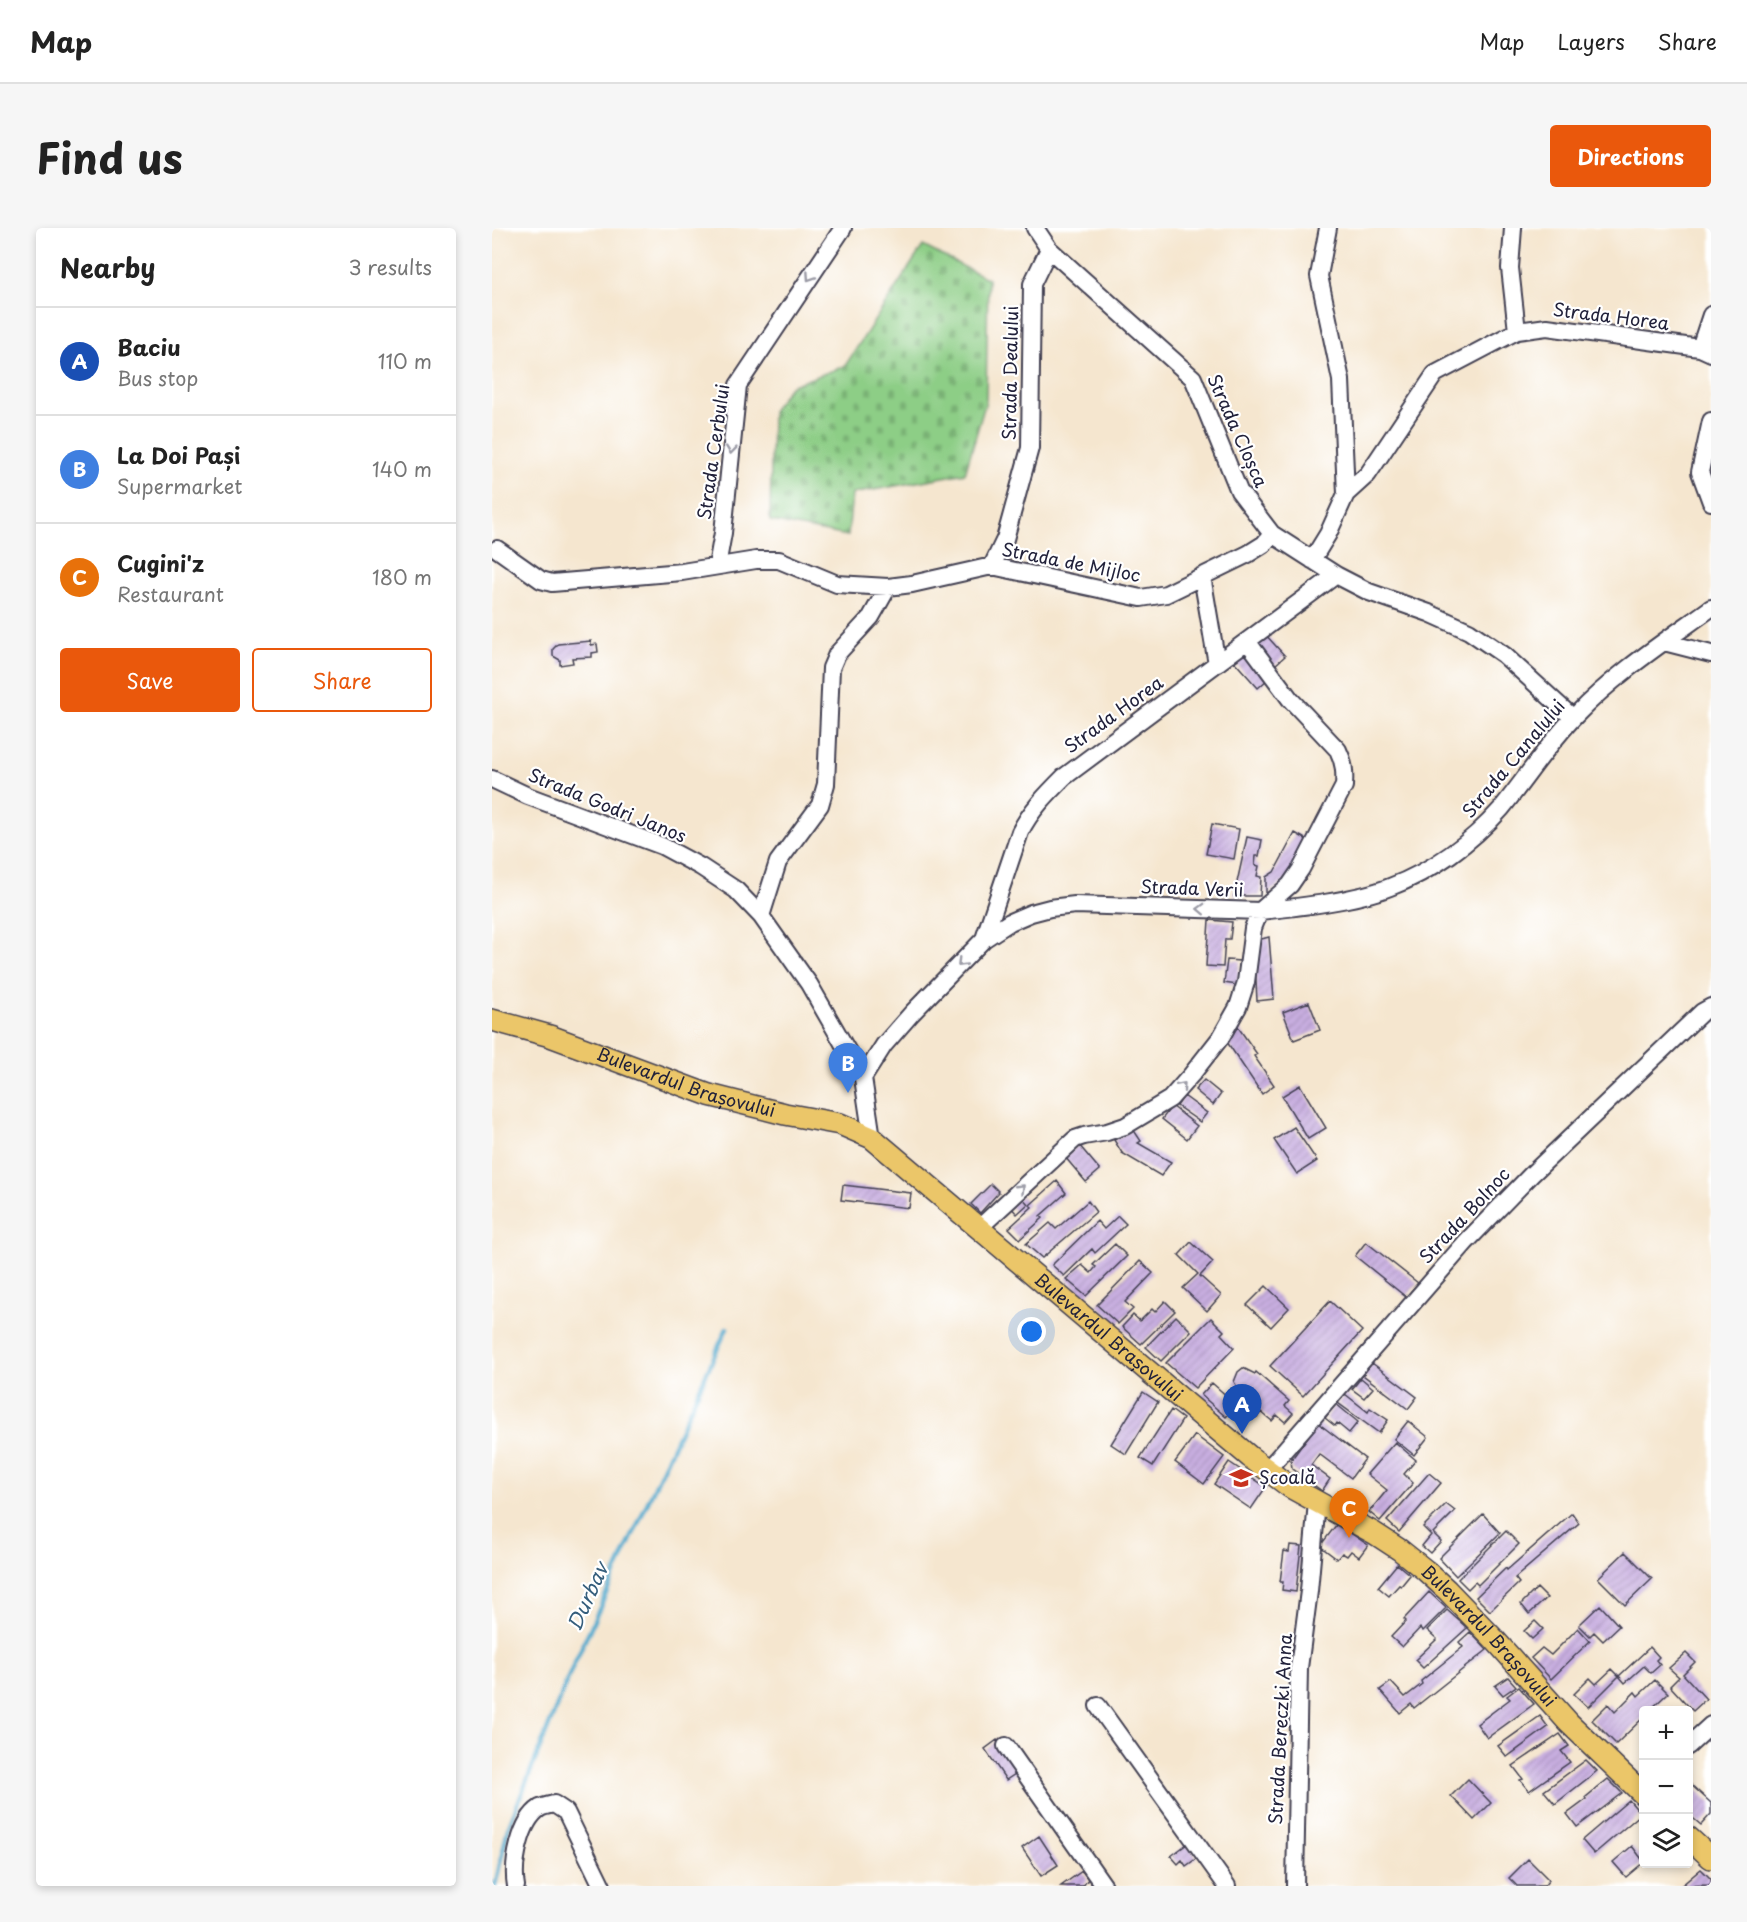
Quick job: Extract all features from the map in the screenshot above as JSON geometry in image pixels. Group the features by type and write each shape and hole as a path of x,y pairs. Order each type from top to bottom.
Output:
{"main road":[{"name":"Bulevardul Brașovului","path":"492,1020 550,1036 709,1095 785,1114 840,1124 872,1138 1267,1470 1290,1487 1391,1544 1432,1577 1495,1640 1569,1723 1639,1789"},
{"path":"1693,1840 1711,1858"}],"street":[{"name":"Strada Cerbului","path":"717,566 723,533 738,385 843,228"},
{"name":"Strada Cloșca","path":"1035,228 1049,249 1193,378 1239,491 1272,534 1336,575 1369,592 1430,613 1469,631 1504,655 1573,718"},
{"path":"1312,560 1328,534 1346,494 1341,380 1319,276 1328,228"},
{"path":"1513,228 1510,268 1517,331"},
{"name":"Strada Dealului","path":"992,566 1005,539 1030,448 1032,284 1049,249"},
{"path":"1705,351 1711,315"},
{"name":"Strada Horea","path":"1346,494 1368,474 1435,374 1517,331 1547,327 1705,351"},
{"path":"1711,421 1700,471 1711,502"},
{"name":"Strada de Mijloc","path":"888,588 992,566 1141,598 1166,594 1248,554 1263,544 1272,534"},
{"path":"494,547 541,580 552,583 682,572 756,560 779,560 837,584 888,588 871,617 837,654 831,668 826,784 820,805 778,862 761,916"},
{"name":"Strada Horea","path":"984,939 1020,832 1041,800 1064,777 1336,575"},
{"path":"1202,576 1217,664"},
{"name":"Strada Canalului","path":"1260,911 1352,898 1389,888 1431,868 1468,842 1499,811 1573,718 1602,689 1711,608"},
{"name":"Strada Verii","path":"862,1078 884,1045 912,1013 984,939 1011,922 1050,908 1075,905 1260,911 1290,885 1301,869 1344,786 1343,760 1338,750 1290,699 1247,641"},
{"path":"1664,642 1711,654"},
{"name":"Strada Godri Janos","path":"492,779 528,796 662,846 701,867 736,890 761,916 809,984 862,1078 872,1138"},
{"path":"979,1228 1075,1139 1125,1126 1158,1107 1179,1090 1221,1036 1238,1007 1246,982 1253,928 1260,911"},
{"name":"Strada Bolnoc","path":"1267,1470 1419,1293 1466,1242 1532,1174 1702,1012 1711,1007"},
{"name":"Strada Bereczki Anna","path":"1294,1886 1299,1668 1317,1502"},
{"path":"1098,1706 1227,1886"},
{"path":"1693,1742 1711,1725"},
{"path":"1006,1746 1104,1886"},
{"path":"516,1886 514,1874 518,1845 528,1821 541,1807 554,1804 566,1812 602,1886"}],"green space":[{"path":"923,246 988,279 986,401 965,473 852,494 848,536 770,521 772,411 790,386 845,366"}],"building":[{"path":"1264,633 1285,656 1274,666 1253,643"},
{"path":"591,641 591,645 597,644 598,652 592,653 592,657 572,658 573,663 560,665 560,660 553,656 553,649 558,644"},
{"path":"1242,650 1268,679 1258,688 1232,659"},
{"path":"1212,824 1239,829 1234,859 1206,854"},
{"path":"1295,833 1309,841 1286,881 1266,894 1266,877 1274,872"},
{"path":"1247,837 1262,840 1255,865 1259,866 1257,876 1261,877 1260,896 1234,896"},
{"path":"1209,920 1232,922 1230,939 1225,939 1223,967 1206,966"},
{"path":"1269,937 1274,999 1257,1001 1254,941"},
{"path":"1227,960 1240,961 1237,985 1224,983"},
{"path":"1309,1002 1320,1030 1294,1040 1283,1012"},
{"path":"1238,1027 1257,1054 1254,1056 1274,1085 1262,1094 1225,1039"},
{"path":"1204,1080 1221,1094 1213,1105 1195,1090"},
{"path":"1300,1085 1326,1128 1308,1139 1282,1096"},
{"path":"1184,1096 1207,1113 1200,1122 1177,1106"},
{"path":"1172,1106 1197,1126 1187,1139 1162,1119"},
{"path":"1294,1127 1317,1161 1297,1174 1274,1140"},
{"path":"1133,1129 1141,1141 1138,1143 1171,1162 1161,1176 1122,1153 1114,1140"},
{"path":"1079,1145 1100,1170 1086,1182 1065,1157"},
{"path":"1057,1181 1066,1193 1040,1216 1043,1218 1020,1239 1009,1228"},
{"path":"991,1184 999,1192 980,1213 971,1204"},
{"path":"843,1185 911,1193 909,1208 841,1200"},
{"path":"1021,1196 1028,1204 1017,1214 1010,1206"},
{"path":"1088,1201 1096,1212 1042,1258 1026,1244 1050,1223 1056,1229"},
{"path":"1118,1216 1126,1224 1095,1253 1092,1249 1064,1276 1052,1265 1097,1221 1104,1229"},
{"path":"1191,1242 1213,1262 1200,1276 1221,1295 1207,1311 1183,1288 1198,1274 1179,1255"},
{"path":"1366,1242 1418,1283 1406,1297 1355,1256"},
{"path":"1115,1244 1127,1256 1086,1296 1066,1279 1082,1265 1091,1273 1096,1267 1093,1265"},
{"path":"1140,1261 1153,1273 1125,1302 1133,1309 1118,1324 1097,1305"},
{"path":"1266,1286 1289,1308 1271,1327 1247,1305"},
{"path":"1165,1301 1175,1311 1141,1344 1122,1327 1133,1315 1140,1321 1152,1309 1155,1312"},
{"path":"1330,1301 1362,1331 1303,1396 1270,1366"},
{"path":"1176,1316 1191,1331 1161,1361 1146,1347"},
{"path":"1211,1318 1224,1331 1221,1334 1234,1348 1195,1388 1166,1363"},
{"path":"1372,1363 1417,1397 1408,1409 1363,1375"},
{"path":"1243,1368 1255,1374 1256,1372 1289,1401 1285,1406 1293,1413 1285,1422 1277,1415 1272,1421 1261,1412 1257,1417 1247,1409 1251,1404 1238,1393 1240,1391 1234,1382 1238,1372"},
{"path":"1361,1378 1373,1388 1364,1398 1352,1389"},
{"path":"1212,1383 1237,1405 1226,1417 1201,1395"},
{"path":"1143,1392 1158,1402 1126,1454 1111,1444"},
{"path":"1345,1394 1368,1412 1370,1408 1388,1420 1379,1433 1338,1403"},
{"path":"1336,1404 1358,1422 1349,1433 1337,1423 1335,1426 1325,1418"},
{"path":"1171,1410 1183,1419 1153,1466 1140,1458"},
{"path":"1408,1421 1428,1437 1414,1455 1394,1439"},
{"path":"1318,1423 1365,1459 1351,1478 1319,1454 1311,1465 1330,1479 1322,1491 1292,1469 1291,1460"},
{"path":"1195,1435 1224,1457 1204,1484 1175,1462"},
{"path":"1395,1442 1416,1460 1404,1474 1413,1483 1380,1521 1369,1512 1387,1490 1367,1474"},
{"path":"1229,1462 1266,1487 1251,1509 1214,1484"},
{"path":"1429,1473 1441,1483 1399,1532 1387,1521"},
{"path":"1446,1504 1455,1511 1433,1533 1441,1541 1430,1553 1422,1546 1431,1535 1423,1527"},
{"path":"1572,1513 1579,1523 1515,1578 1519,1583 1490,1611 1476,1597 1506,1568 1507,1570"},
{"path":"1483,1514 1500,1533 1456,1576 1439,1558"},
{"path":"1337,1524 1368,1545 1359,1557 1351,1551 1347,1556 1342,1553 1337,1559 1320,1546"},
{"path":"1506,1531 1519,1544 1478,1585 1475,1582 1468,1589 1458,1579"},
{"path":"1290,1545 1301,1546 1296,1592 1282,1590 1283,1582 1280,1582 1284,1551 1289,1552"},
{"path":"1625,1552 1652,1579 1625,1605 1598,1578"},
{"path":"1397,1564 1410,1575 1389,1596 1378,1587"},
{"path":"1537,1588 1547,1598 1529,1614 1521,1604"},
{"path":"1429,1592 1446,1608 1423,1631 1420,1628 1402,1647 1391,1637"},
{"path":"1600,1605 1619,1626 1603,1641 1594,1632 1590,1636 1579,1625"},
{"path":"1447,1610 1467,1628 1423,1668 1415,1660 1437,1639 1427,1630"},
{"path":"1535,1621 1543,1629 1532,1639 1524,1631"},
{"path":"1578,1628 1590,1641 1551,1679 1531,1658 1542,1648 1551,1655"},
{"path":"1470,1632 1487,1650 1414,1708 1411,1704 1400,1713 1380,1690 1391,1682 1405,1697 1463,1647 1459,1642"},
{"path":"1650,1647 1659,1657 1656,1660 1660,1665 1651,1673 1644,1666 1625,1683 1619,1676"},
{"path":"1686,1653 1695,1662 1683,1674 1706,1699 1693,1711 1693,1706 1688,1706 1670,1686 1679,1677 1669,1668"},
{"path":"1612,1669 1619,1676 1588,1707 1574,1694 1590,1678 1596,1684"},
{"path":"1508,1677 1516,1686 1503,1695 1495,1686"},
{"path":"1655,1680 1668,1693 1654,1706 1639,1706 1639,1722 1616,1744 1592,1720 1608,1704 1615,1712 1635,1692 1638,1696"},
{"path":"1519,1687 1534,1704 1487,1738 1477,1724 1510,1699 1507,1696"},
{"path":"1540,1716 1548,1727 1507,1757 1498,1746"},
{"path":"1560,1734 1569,1746 1561,1751 1570,1762 1529,1791 1513,1766"},
{"path":"997,1740 1018,1772 1006,1780 985,1749"},
{"path":"1586,1760 1597,1771 1555,1804 1544,1791"},
{"path":"1468,1779 1491,1803 1474,1820 1451,1796"},
{"path":"1608,1779 1622,1793 1577,1827 1567,1814"},
{"path":"1693,1787 1711,1803 1711,1814 1701,1825 1693,1818"},
{"path":"1629,1800 1639,1812 1639,1816 1594,1854 1582,1840"},
{"path":"1039,1836 1058,1865 1041,1876 1022,1848"},
{"path":"1187,1844 1197,1858 1186,1866 1182,1860 1178,1864 1171,1856"},
{"path":"1632,1846 1639,1855 1639,1866 1626,1877 1613,1862"},
{"path":"1528,1859 1549,1880 1544,1886 1517,1886 1509,1878"},
{"path":"1701,1869 1711,1879 1711,1885 1681,1886"},
{"path":"1082,1871 1088,1879 1083,1886 1061,1886"}],"waterway":[{"name":"Durbav","path":"495,1886 508,1828 570,1673 727,1328"}],"place":[{"name":"La Doi Pași","path":"848,1093"},
{"name":"Baciu","path":"1242,1434"},
{"name":"Școală","path":"1241,1478"},
{"name":"Cugini'z","path":"1349,1538"}]}
